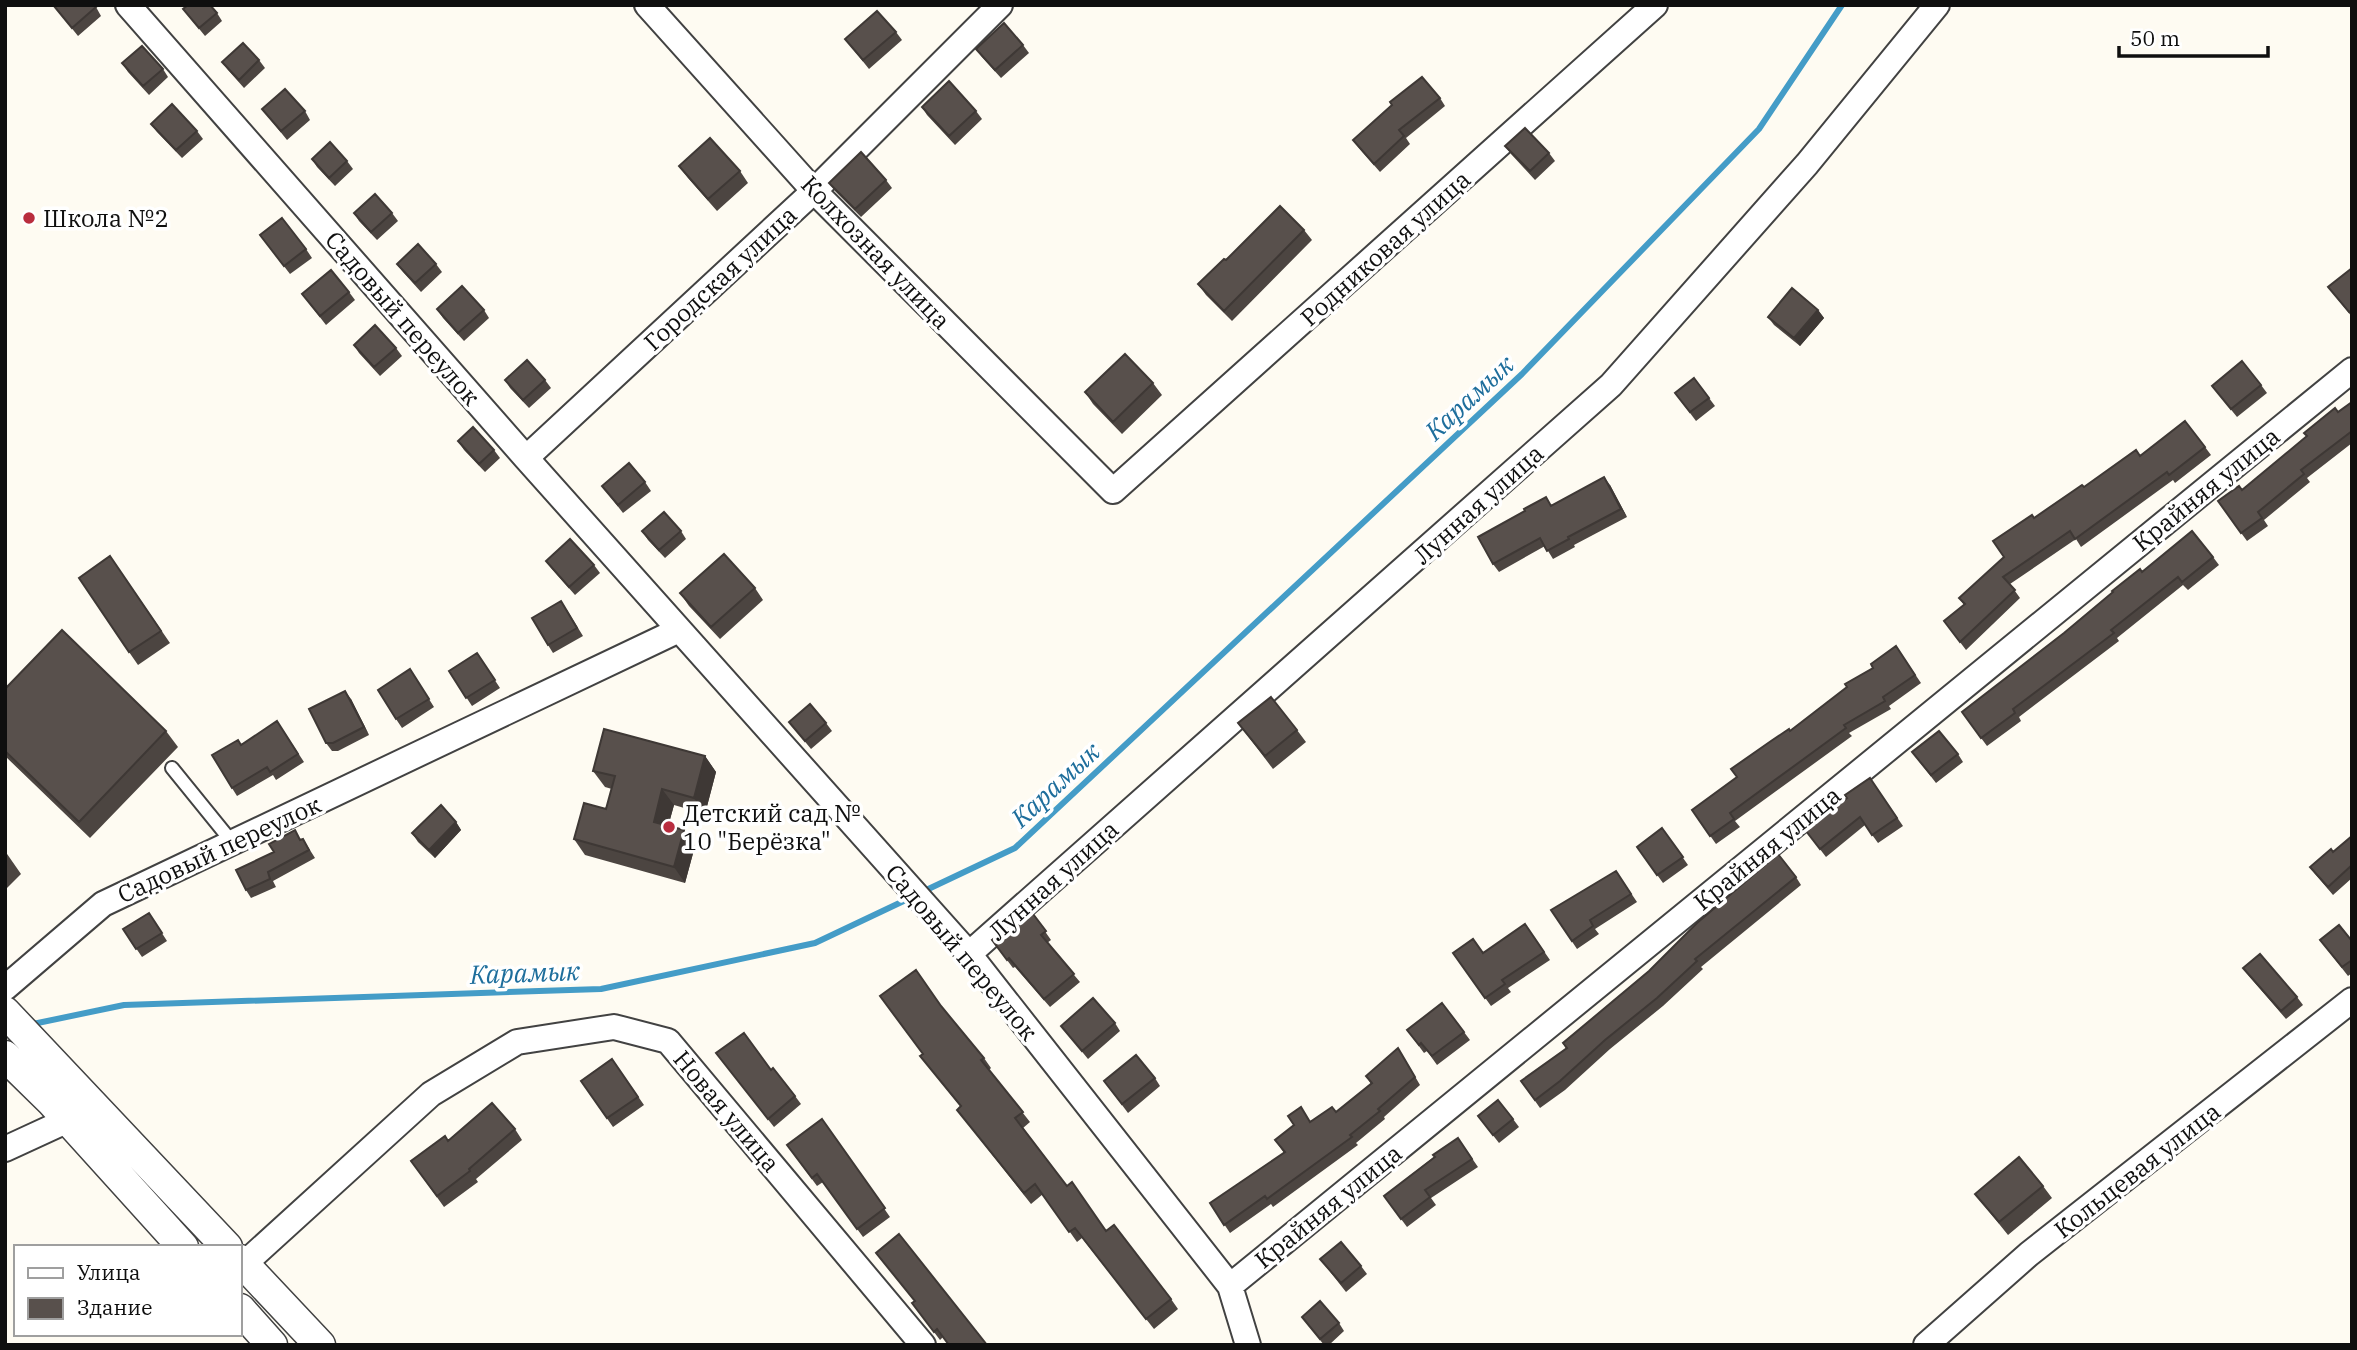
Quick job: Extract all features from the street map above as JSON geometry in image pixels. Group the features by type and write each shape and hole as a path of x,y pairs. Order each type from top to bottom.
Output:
{"street":[{"name":"Садовый переулок","path":"128,5 526,458 969,954 1230,1286"},
{"name":"Колхозная улица","path":"647,5 814,191 1113,491"},
{"name":"Городская улица","path":"526,458 814,191 1000,5"},
{"name":"Родниковая улица","path":"1113,491 1656,5"},
{"name":"Лунная улица","path":"969,954 1611,385 1807,164 1937,5"},
{"name":"Крайняя улица","path":"1248,1345 1230,1286 2352,370"},
{"name":"Садовый переулок","path":"5,988 103,904 679,630"},
{"name":"Кольцевая улица","path":"1926,1345 2029,1254 2352,1000"},
{"path":"5,1012 63,1100 181,1245"},
{"name":"Новая улица","path":"242,1253 431,1094 517,1041 614,1027 668,1041 923,1345"},
{"path":"5,1056 63,1100 224,1245"},
{"path":"5,1149 63,1100"},
{"path":"242,1262 320,1345"},
{"path":"242,1311 272,1345"}],"lane":[{"path":"172,768 232,842"}],"building":[{"path":"55,5 94,5 96,7 72,28"},
{"path":"188,5 210,5 217,13 199,28 183,9"},
{"path":"877,11 896,32 863,60 845,39"},
{"path":"1004,23 1023,45 995,70 976,49"},
{"path":"243,43 259,60 239,80 222,62"},
{"path":"142,46 163,69 143,86 122,63"},
{"path":"1422,77 1440,98 1399,130 1404,136 1374,164 1353,140 1392,105 1390,102"},
{"path":"949,81 976,111 949,136 922,107"},
{"path":"285,89 305,111 281,131 262,109"},
{"path":"172,104 197,131 176,150 151,124"},
{"path":"1525,128 1549,153 1530,171 1505,146"},
{"path":"710,138 740,171 708,199 679,166"},
{"path":"330,142 347,161 329,178 312,159"},
{"path":"861,152 886,180 855,209 829,183"},
{"path":"375,194 392,213 371,232 354,213"},
{"path":"1280,206 1304,230 1224,311 1198,284"},
{"path":"282,218 306,249 284,266 260,235"},
{"path":"418,244 436,264 415,283 397,264"},
{"path":"2352,268 2352,310 2349,312 2328,287"},
{"path":"331,270 349,292 320,316 302,294"},
{"path":"462,286 484,310 458,333 437,309"},
{"path":"1792,288 1818,310 1794,338 1768,317"},
{"path":"375,325 396,348 374,367 354,345"},
{"path":"1125,354 1153,383 1113,422 1085,392"},
{"path":"527,360 545,380 523,400 505,380"},
{"path":"2242,361 2261,385 2231,409 2212,386"},
{"path":"1694,378 1709,398 1690,412 1675,393"},
{"path":"2352,402 2352,431 2301,470 2304,474 2258,512 2262,518 2241,533 2218,501 2239,486 2242,490 2307,436 2304,433 2335,408 2338,412"},
{"path":"2185,421 2205,447 2075,539 2070,531 2003,577 2015,590 1960,642 1944,621 1965,604 1959,598 2004,557 1993,541 2032,515 2034,518 2082,485 2084,487 2136,450 2140,456"},
{"path":"473,427 494,450 479,464 458,441"},
{"path":"629,463 645,482 618,505 602,486"},
{"path":"1604,477 1621,509 1547,551 1540,538 1493,564 1478,537 1546,497 1551,506"},
{"path":"664,512 681,531 659,550 642,531"},
{"path":"2192,531 2213,557 2182,582 2178,577 2111,630 2114,633 2013,709 2015,713 1981,738 1962,712 2064,633 2112,591 2140,569 2142,572"},
{"path":"570,539 594,565 569,587 546,561"},
{"path":"724,554 755,588 711,627 680,593"},
{"path":"110,556 161,631 129,652 79,578"},
{"path":"561,601 577,628 548,645 532,618"},
{"path":"62,630 166,731 79,822 5,751 5,689"},
{"path":"1896,646 1915,675 1883,697 1885,701 1844,725 1846,728 1730,813 1734,819 1710,836 1692,810 1737,777 1731,769 1789,729 1790,731 1847,687 1845,684 1873,668 1871,664"},
{"path":"477,653 495,680 466,698 449,671"},
{"path":"410,669 429,699 396,719 378,690"},
{"path":"345,691 364,727 333,743 326,743 309,709"},
{"path":"1271,697 1297,730 1265,756 1238,723"},
{"path":"810,704 826,723 805,741 789,722"},
{"path":"277,721 298,754 270,772 267,767 232,788 212,755 238,740 241,745"},
{"path":"604,729 705,756 694,798 662,789 654,822 684,830 674,867 574,839 584,803 606,809 615,776 593,771"},
{"path":"1939,731 1958,754 1931,775 1912,752"},
{"path":"1870,778 1897,818 1872,835 1860,817 1820,849 1806,831 1847,798 1845,795"},
{"path":"441,805 456,822 429,850 412,833"},
{"path":"1662,828 1683,857 1657,875 1637,847"},
{"path":"295,830 309,850 268,872 270,879 246,890 236,870 274,852 269,844"},
{"path":"2352,836 2352,865 2328,887 2310,867"},
{"path":"1778,854 1796,877 1695,959 1697,961 1657,998 1535,1100 1521,1081 1567,1048 1563,1043 1649,971 1697,923"},
{"path":"1616,871 1631,894 1590,920 1593,926 1572,941 1551,910"},
{"path":"1030,910 1046,931 1041,935 1074,974 1044,999 992,940"},
{"path":"149,913 162,933 136,949 123,929"},
{"path":"1525,924 1544,952 1502,980 1505,984 1485,998 1453,953 1473,939 1483,953"},
{"path":"2339,925 2352,941 2352,960 2342,967 2320,940"},
{"path":"2260,954 2297,997 2281,1011 2243,968"},
{"path":"916,970 941,1006 984,1058 981,1060 1023,1112 1015,1118 1067,1186 1072,1182 1106,1231 1114,1225 1171,1299 1146,1319 1075,1228 1069,1232 1035,1184 1024,1193 957,1110 961,1106 920,1056 923,1054 880,996"},
{"path":"1093,998 1115,1023 1082,1051 1061,1026"},
{"path":"1442,1003 1464,1032 1432,1056 1407,1030"},
{"path":"744,1033 771,1070 773,1068 795,1096 768,1119 716,1053"},
{"path":"1398,1048 1415,1077 1350,1135 1352,1137 1267,1199 1265,1196 1224,1225 1210,1203 1285,1152 1275,1140 1294,1125 1288,1116 1301,1107 1310,1122 1332,1107 1336,1112 1372,1083 1366,1076"},
{"path":"1136,1055 1155,1078 1122,1104 1104,1081"},
{"path":"612,1059 638,1097 607,1118 581,1081"},
{"path":"1498,1100 1513,1119 1493,1135 1478,1116"},
{"path":"492,1103 515,1129 469,1169 470,1171 437,1196 411,1161 445,1136 448,1141"},
{"path":"822,1119 885,1208 857,1229 817,1174 812,1178 787,1145"},
{"path":"1458,1138 1472,1159 1425,1190 1430,1197 1401,1219 1384,1196"},
{"path":"2019,1157 2043,1186 1999,1222 1975,1194"},
{"path":"899,1234 987,1345 949,1345 937,1329 934,1332 912,1303 915,1301 876,1253"},
{"path":"1341,1242 1361,1266 1341,1283 1320,1259"},
{"path":"1320,1301 1339,1323 1320,1339 1302,1317"}],"waterway":[{"name":"Карамык","path":"922,892 1015,848 1522,374 1759,129 1842,5"},
{"name":"Карамык","path":"28,1025 124,1005 601,989 815,943 910,898"}],"place":[{"name":"Школа №2","path":"29,218"},
{"name":"Детский сад № 10 \"Берёзка\"","path":"669,827"}]}
